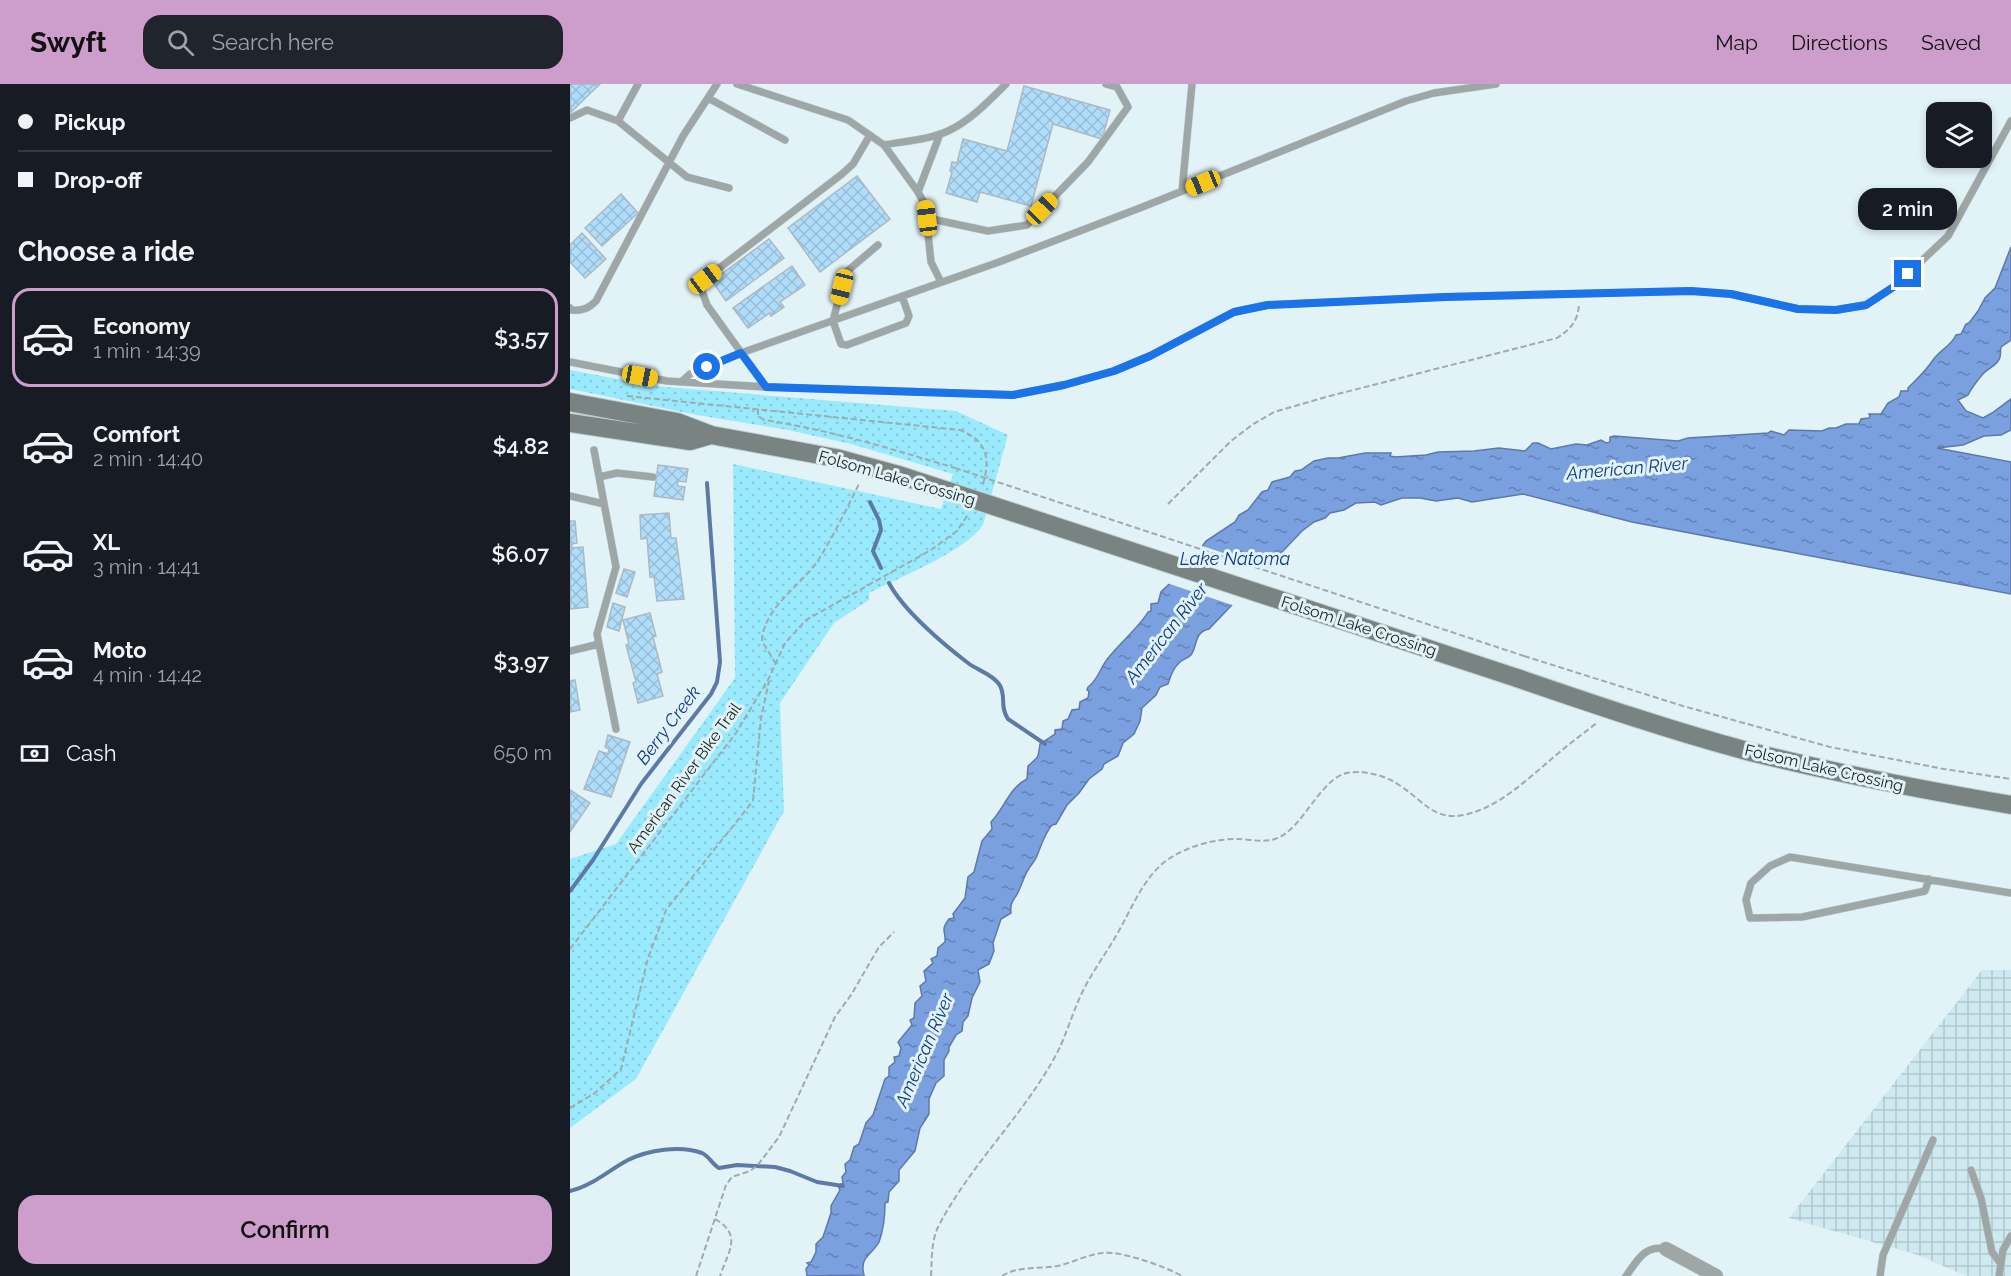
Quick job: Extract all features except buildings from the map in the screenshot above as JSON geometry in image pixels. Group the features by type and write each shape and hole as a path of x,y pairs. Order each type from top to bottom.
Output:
{"main road":[{"name":"Folsom Lake Crossing","path":"570,402 677,422 711,435 836,458 902,476 1705,739 1811,766 1924,790 2011,805"},
{"name":"Folsom Lake Crossing","path":"570,423 690,441 711,435"}],"street":[{"path":"1666,1249 1716,1276"}],"lane":[{"path":"618,121 638,84"},
{"path":"570,308 579,310 589,308 597,301 683,136 717,84"},
{"path":"737,84 848,120 884,145 926,205 931,262 941,282"},
{"path":"884,145 950,130 980,109 1006,84"},
{"path":"927,218 988,231 1027,225 1088,162 1128,107 1117,87 1106,84"},
{"path":"1182,191 1192,84"},
{"path":"681,381 690,374 741,353 941,282 1182,191 1406,101 1458,87 1497,84"},
{"path":"708,99 785,140"},
{"path":"570,118 587,110 618,121 687,177 729,188"},
{"path":"570,362 663,380 766,387 1013,395 1064,385 1114,371 1150,356 1234,312 1268,305 1445,297 1691,291 1731,294 1798,309 1836,310 1866,305 1895,286 1948,236 2011,121"},
{"path":"918,192 940,134"},
{"path":"766,387 706,305 702,291 705,279 854,164 870,135"},
{"path":"878,245 845,273 833,321 840,344 847,345 906,323 909,316 902,296"},
{"path":"594,450 616,567 597,634 616,729"},
{"path":"599,477 617,473 653,477"},
{"path":"570,496 604,504"},
{"path":"570,651 599,644"},
{"path":"1929,879 1925,891 1802,917 1750,918 1746,900 1751,883 1770,866 1790,857 1929,879 2011,893"},
{"path":"1880,1276 1883,1255 1933,1140"},
{"path":"1971,1170 1981,1198 1992,1252 2001,1264"},
{"path":"1999,1276 2003,1250 2011,1236"},
{"path":"1626,1276 1641,1256 1650,1249 1657,1247 1666,1249"}],"path":[{"path":"1167,504 1231,441 1274,412 1557,338 1567,332 1574,323 1579,311 1580,294"},
{"path":"617,394 960,430 980,442 986,455 987,471 980,495"},
{"path":"758,409 758,416 765,420 812,427 955,468 1524,656 1683,706 1830,747 1944,769 2011,779"},
{"path":"776,664 762,641 767,622 788,591 814,565 839,524 859,484"},
{"name":"American River Bike Trail","path":"570,949 736,733 769,678 785,643 806,620 931,550 957,531 970,512"},
{"path":"570,1107 595,1093 621,1069 648,958 666,910 753,801 761,718 769,678"},
{"path":"931,1276 936,1231 981,1162 1028,1101 1057,1053 1082,993 1143,886 1162,864 1181,852 1209,842 1234,839 1262,841 1277,839 1288,831 1334,780 1344,774 1355,772 1378,774 1400,785 1431,810 1442,815 1465,814 1490,805 1517,788 1612,710"},
{"path":"696,1276 726,1185 732,1177 750,1171 756,1166 779,1137 835,1017 851,995 879,947 894,932"},
{"path":"715,1219 730,1231 731,1240 730,1250 720,1276"},
{"path":"1002,1276 1019,1270 1056,1266 1085,1256 1109,1252 1129,1256 1182,1276"}],"shaded area":[{"path":"570,370 655,386 956,411 1008,435 983,525 974,535 947,554 869,593 869,600 834,623 780,703 784,811 636,1079 570,1128 570,859 616,844 735,678 733,464 941,509 953,474 851,444 788,430 697,415 570,389"},
{"path":"1982,970 2011,970 2011,1276 1966,1276 1918,1255 1789,1218"}],"water":[{"name":"Lake Natoma","path":"2011,247 2011,340 2001,347 1997,363 1984,373 1968,395 1958,400 1966,411 1983,418 2011,399 2011,430 2001,435 1984,436 1963,445 1937,448 2011,462 2011,594 1632,522 1523,494 1472,502 1458,498 1436,501 1402,498 1381,505 1375,502 1356,503 1314,522 1302,531 1209,629 1201,633 1191,655 1177,665 1168,684 1160,687 1156,695 1142,708 1140,721 1134,734 1123,743 1118,756 1104,764 1102,769 1089,779 1067,805 1056,824 1049,829 1012,902 1011,913 1001,919 989,964 978,970 980,982 972,998 968,1016 963,1022 962,1031 956,1035 949,1047 944,1060 944,1076 936,1083 929,1099 929,1114 920,1128 915,1151 899,1170 899,1181 889,1192 879,1242 863,1264 864,1275 807,1276 806,1269 809,1265 807,1263 811,1262 816,1252 816,1244 823,1237 831,1206 840,1190 838,1186 843,1183 842,1177 846,1172 845,1164 850,1160 854,1147 859,1144 866,1123 873,1115 885,1079 889,1076 889,1067 895,1062 894,1057 899,1056 901,1048 898,1042 912,1025 910,1020 914,1018 915,1003 922,996 920,986 926,981 924,971 933,963 931,959 937,956 938,948 945,942 945,926 949,919 954,918 953,914 965,898 968,877 974,872 982,841 992,829 991,822 1011,793 1027,779 1028,766 1037,757 1040,744 1055,734 1055,730 1062,729 1063,721 1068,719 1072,710 1079,709 1080,702 1088,698 1088,687 1109,657 1151,611 1151,604 1158,603 1161,592 1189,565 1206,541 1235,522 1262,492 1268,490 1272,482 1290,477 1295,471 1301,470 1314,461 1365,453 1391,453 1390,456 1395,457 1499,448 1525,451 1533,443 1551,449 1576,444 1587,445 1601,440 1606,443 1610,442 1610,437 1614,436 1678,441 1688,438 1771,431 1784,435 1789,430 1822,431 1846,424 1859,424 1861,419 1869,418 1869,414 1881,414 1888,403 1899,397 1901,391 1908,391 1908,388 1956,335 1961,334 1985,298 1995,288"}],"pier":[{"path":"1199,545 1270,568 1235,606 1167,583 1175,572 1187,563"}],"waterway":[{"name":"Berry Creek","path":"570,891 593,860 641,784 711,694 717,682 720,662 707,483"},
{"path":"870,502 881,530 873,551 881,568"},
{"path":"889,583 904,604 936,636 968,663 999,684 1003,692 1004,710 1008,719 1045,744"},
{"path":"570,1191 593,1182 636,1157 654,1151 674,1149 702,1153 719,1168 737,1165 775,1167 817,1182 843,1186"}],"route":[{"path":"707,367 741,353 766,387 1013,395 1064,385 1114,371 1150,356 1234,312 1268,305 1445,297 1691,291 1731,294 1798,309 1836,310 1866,305 1895,286 1908,274"}],"water label":[{"name":"American River","path":"1627,468"},
{"name":"American River","path":"1166,633"},
{"name":"American River","path":"924,1050"}]}
